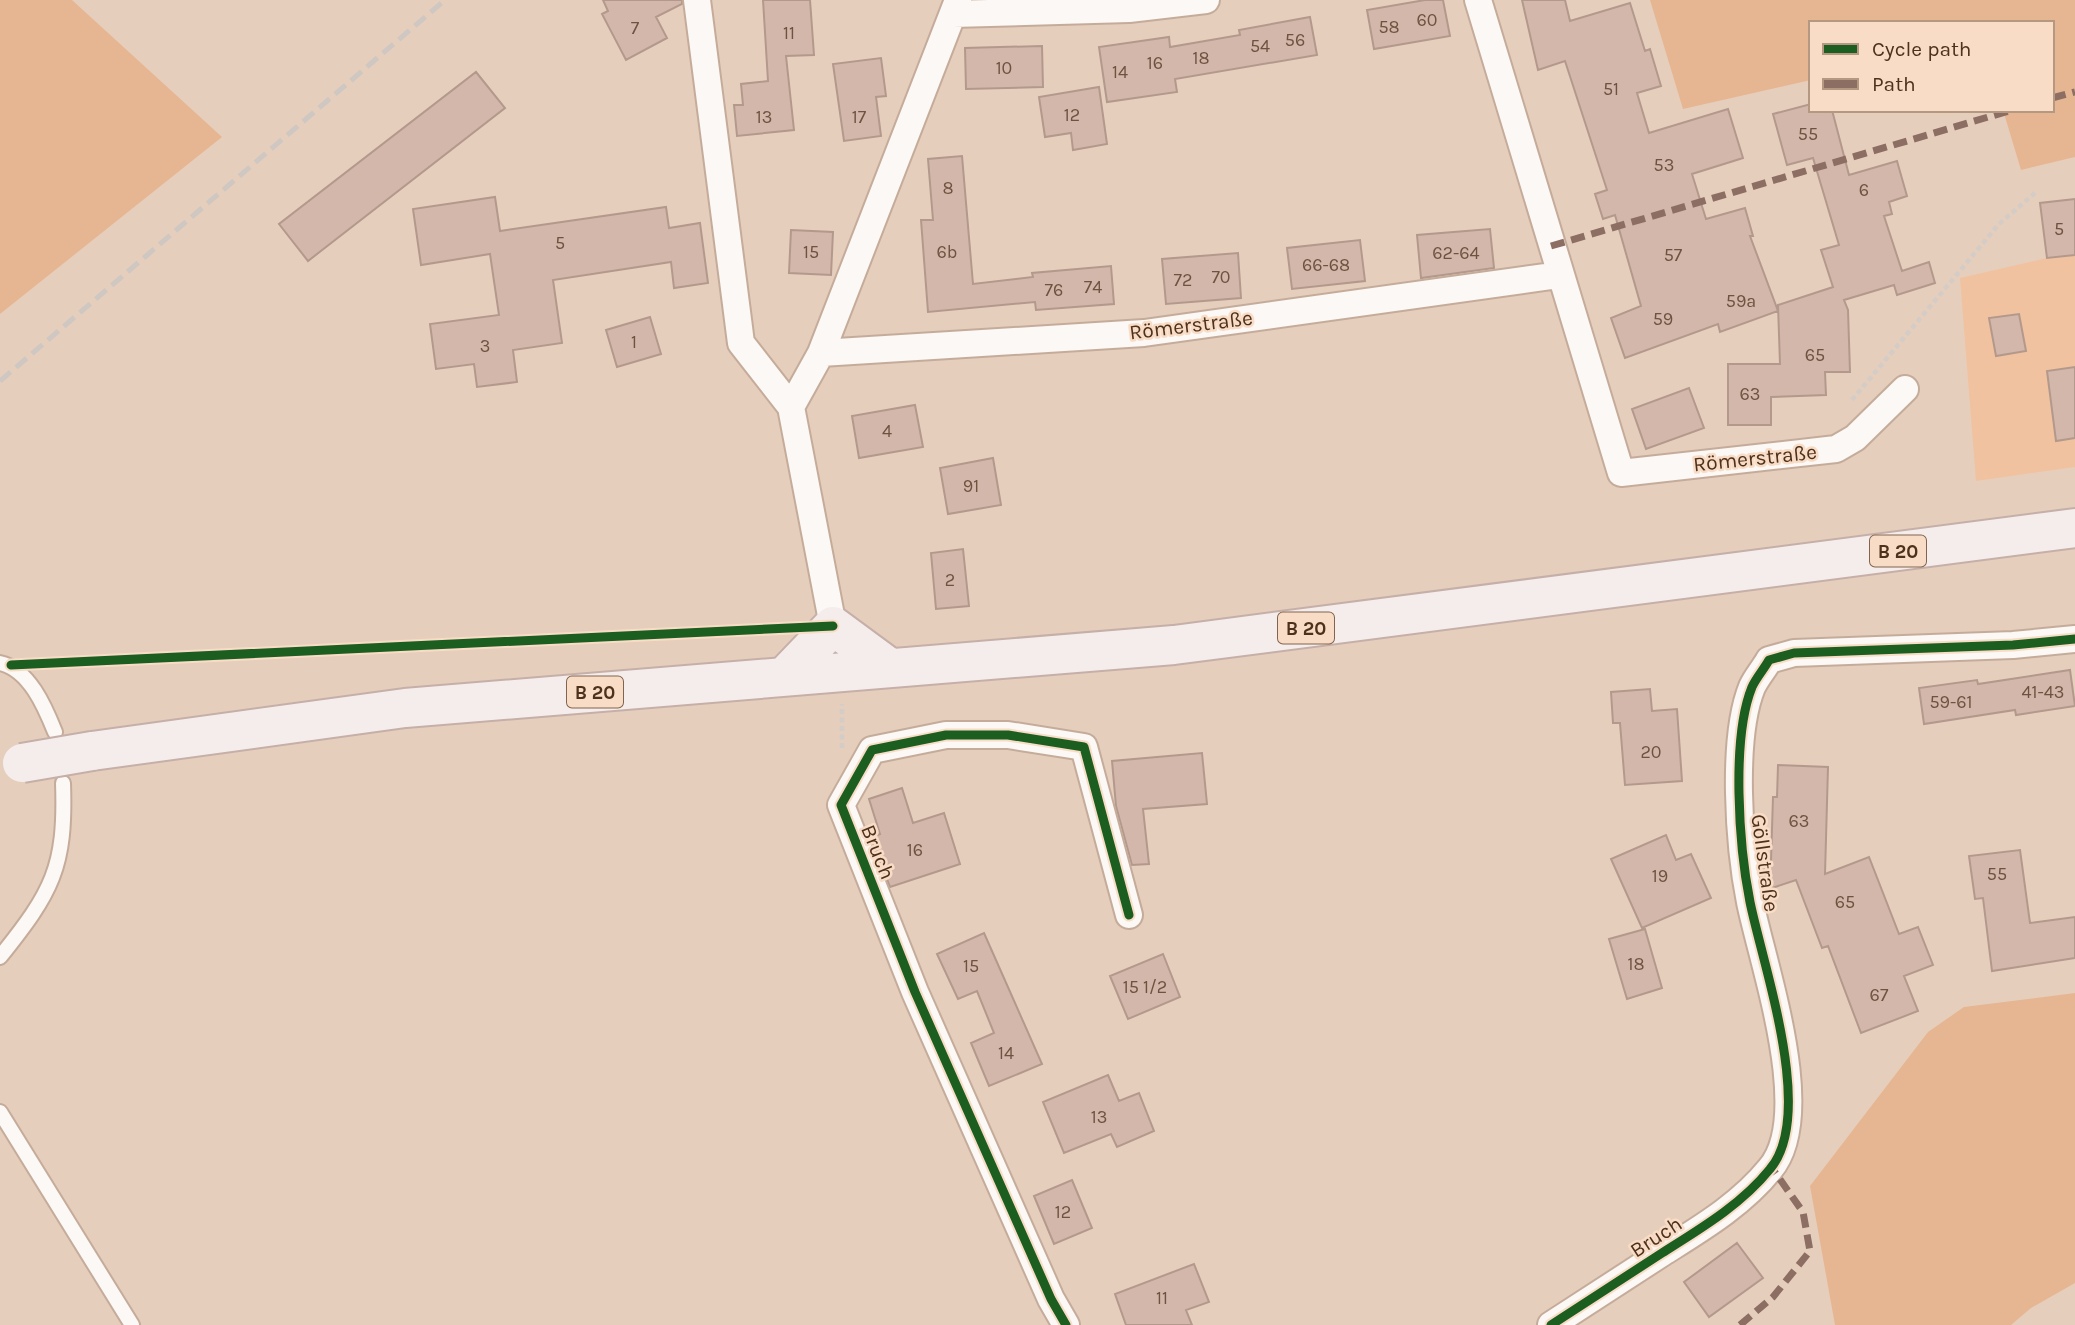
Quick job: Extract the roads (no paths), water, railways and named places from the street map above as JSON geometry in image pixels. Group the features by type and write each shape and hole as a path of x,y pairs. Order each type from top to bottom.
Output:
{"main road":[{"name":"B 20","path":"11,766 92,751 405,708 1174,645 2075,528"},
{"path":"785,676 833,626 890,668"}],"street":[{"path":"696,0 741,343 791,407 833,626"},
{"path":"791,407 821,353 956,7 1129,9 1206,0"},
{"name":"Römerstraße","path":"1478,0 1621,473 1836,449 1856,438 1905,389"},
{"name":"Römerstraße","path":"821,353 1144,332 1559,275"},
{"name":"Göllstraße","path":"1772,1168 1787,1132 1790,1089 1780,1030 1750,901 1739,832 1742,727 1752,686 1769,660 1794,653 2013,645 2075,639"},
{"name":"Bruch","path":"1066,1325 1051,1299 915,992 841,805 872,750 946,735 1008,735 1084,747 1129,915"},
{"name":"Bruch","path":"1551,1325 1722,1215 1772,1168"}],"lane":[{"path":"5,664 31,685 55,732"},
{"path":"0,957 39,906 51,883 62,852 63,783"},
{"path":"0,1112 132,1325"}],"railway":[{"path":"0,381 445,0"}]}
